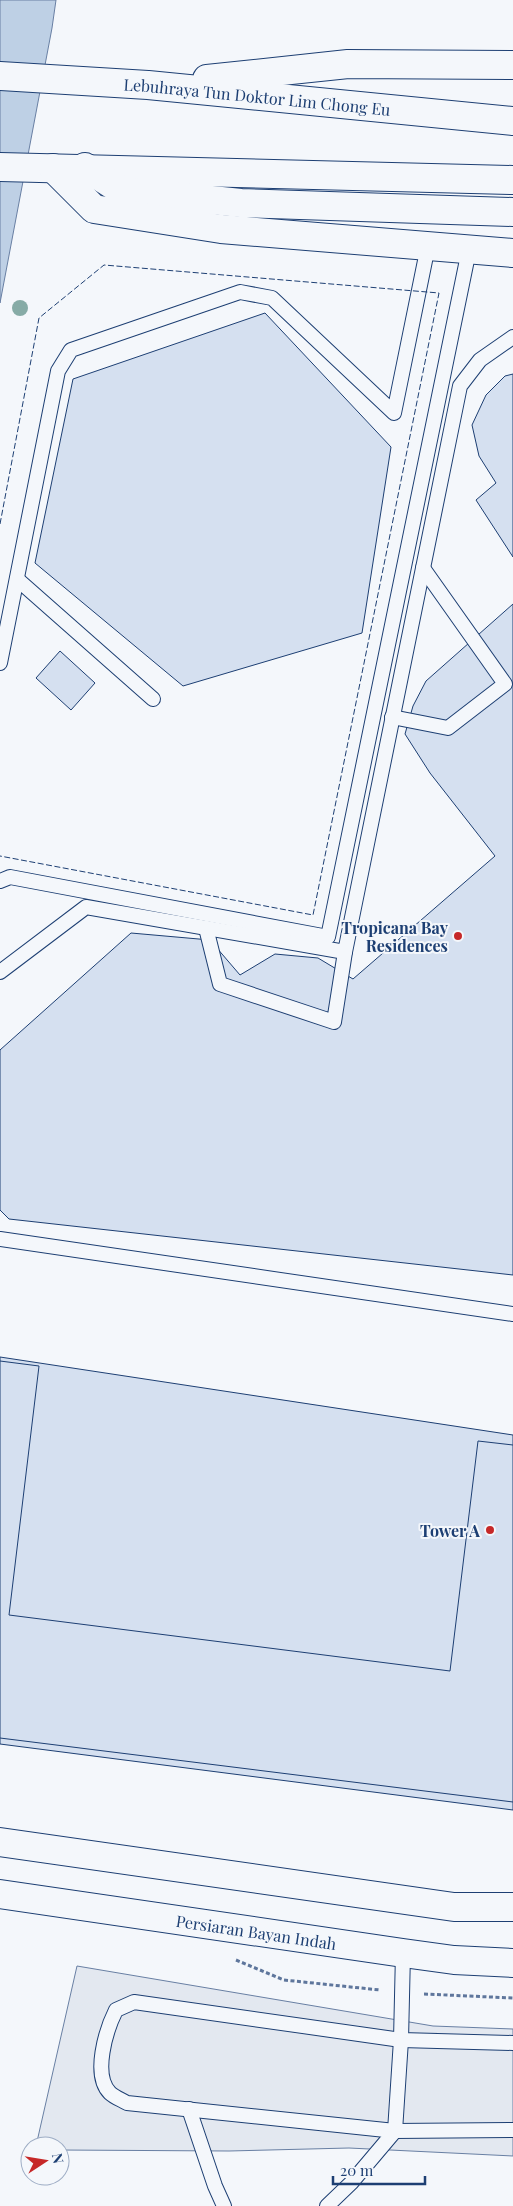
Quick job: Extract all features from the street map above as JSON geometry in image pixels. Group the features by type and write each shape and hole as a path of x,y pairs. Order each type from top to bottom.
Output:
{"main road":[{"path":"148,85 348,64 513,66"},
{"name":"Lebuhraya Tun Doktor Lim Chong Eu","path":"0,76 66,82 148,85 513,121"},
{"path":"0,167 85,167 513,180"},
{"path":"85,167 122,191 240,204 513,212"},
{"path":"49,168 94,209 221,229 513,253"},
{"path":"0,1842 454,1907 513,1907"},
{"name":"Persiaran Bayan Indah","path":"0,1894 454,1960 513,1963"}],"lane":[{"path":"0,663 58,371 72,350 240,292 272,298 394,413 428,246"},
{"path":"0,881 10,877 328,936 469,250"},
{"path":"206,928 220,984 334,1022 345,952 460,386 480,360 513,336"},
{"path":"392,717 448,728 505,684 422,568"},
{"path":"17,580 153,699"},
{"path":"0,972 86,907 345,952"},
{"path":"0,1239 513,1314"},
{"path":"327,2206 351,2183 395,2131 401,2040 403,1953"},
{"path":"513,2042 401,2040 134,2002 116,2010 106,2030 102,2065 102,2079 110,2092 127,2103 395,2131 513,2130"},
{"path":"189,2109 215,2186 224,2206"}],"path":[{"path":"232,1958 284,1980 403,1993 513,1998"}],"shaded area":[{"path":"77,1966 433,2026 513,2029 513,2156 349,2148 229,2151 70,2150 70,2136 38,2136"}],"water":[{"path":"0,0 56,0 0,303"}],"building":[{"path":"265,313 391,447 362,633 183,686 35,563 73,379"},
{"path":"513,374 513,557 476,500 496,483 479,456 472,425 486,395 505,376"},
{"name":"Tropicana Bay Residences","path":"513,604 513,1275 9,1219 0,1210 0,1050 131,933 210,940 240,975 275,954 318,958 353,979 495,856 430,773 405,734 413,706 426,681"},
{"path":"60,651 95,683 71,710 36,678"},
{"path":"0,1357 513,1435 513,1810 0,1744"},
{"name":"Tower A","path":"0,1361 39,1366 9,1615 450,1671 478,1441 513,1445 513,1802 0,1738"}],"fence":[{"path":"0,524 39,318 104,265 439,293 313,915 0,856"}],"place":[{"name":"Tropicana Bay Residences","path":"458,936"},
{"name":"Tower A","path":"490,1530"}]}
